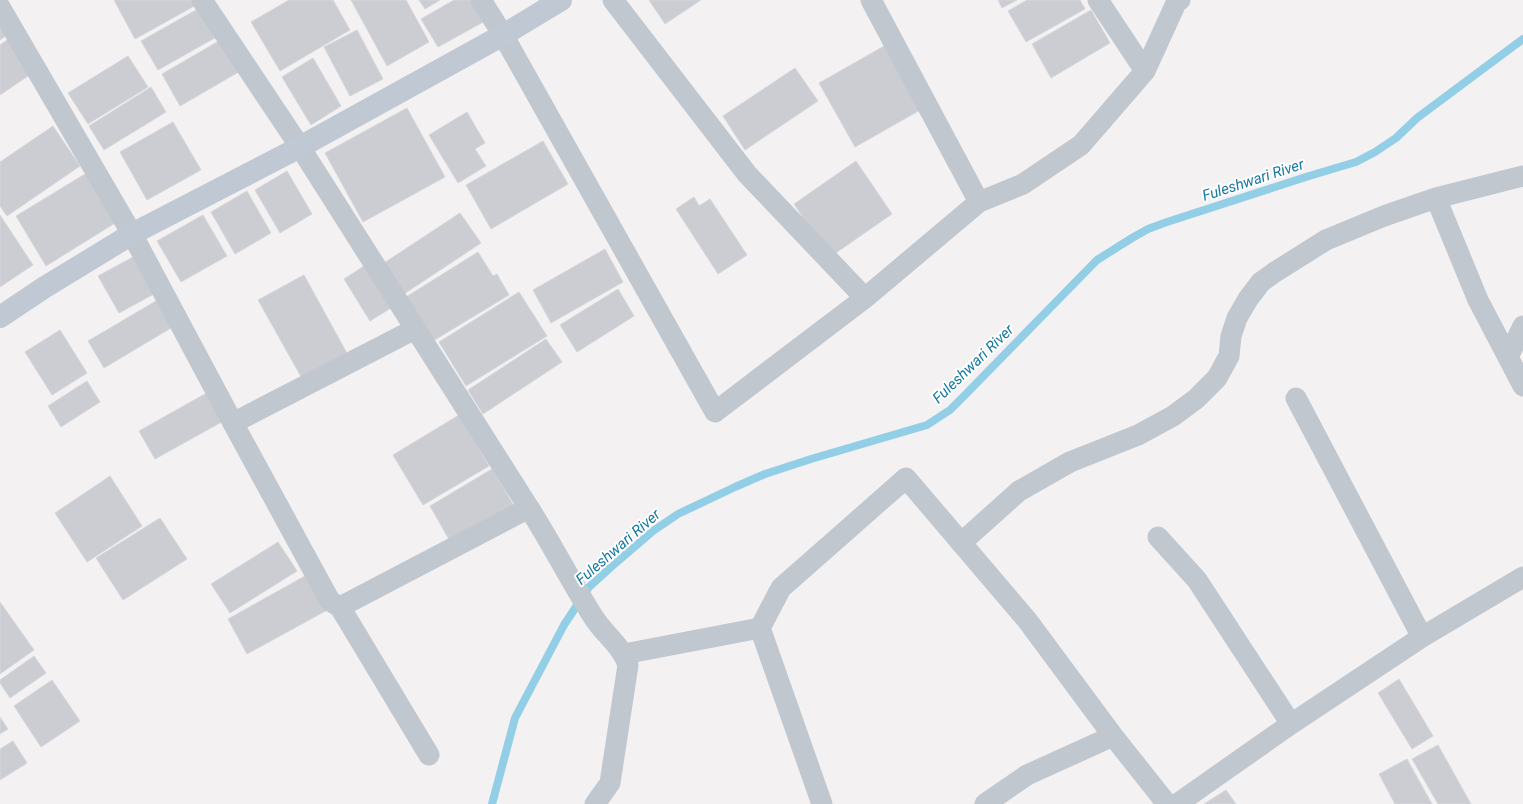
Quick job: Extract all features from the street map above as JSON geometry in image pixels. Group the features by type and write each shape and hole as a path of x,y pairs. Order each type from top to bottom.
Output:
{"main road":[{"path":"0,317 45,287 132,234 300,147 503,35 561,0"}],"street":[{"path":"202,0 300,147 529,508 595,619 624,654 628,665 610,783 596,804"},
{"path":"481,0 503,35 715,412 865,298 980,202 1023,184 1081,145 1145,71 1177,2 1180,0"},
{"path":"613,0 747,174 865,298"},
{"path":"871,0 980,202"},
{"path":"1098,0 1145,71"},
{"path":"0,7 132,234 330,601 340,607 429,755"},
{"path":"961,542 1020,491 1070,462 1145,431 1173,416 1196,400 1217,378 1229,356 1231,336 1237,318 1248,299 1261,282 1326,240 1384,216 1436,198 1523,176"},
{"path":"1436,198 1478,300 1523,386"},
{"path":"1508,357 1523,326"},
{"path":"233,423 415,329"},
{"path":"1296,398 1422,637"},
{"path":"822,804 760,628 781,588 906,478 1028,620 1113,736 1167,804"},
{"path":"340,607 529,508"},
{"path":"1158,537 1197,580 1291,724"},
{"path":"1178,804 1291,724 1422,637 1523,577"},
{"path":"624,654 760,628"},
{"path":"985,804 1027,775 1113,736"}],"building":[{"path":"114,0 195,0 198,4 135,39"},
{"path":"289,0 333,0 350,30 280,71 251,22"},
{"path":"351,0 406,0 429,42 387,66"},
{"path":"419,0 440,0 425,9"},
{"path":"454,0 473,0 485,21 438,47 421,19"},
{"path":"649,0 701,0 665,24"},
{"path":"998,0 1017,0 1002,8"},
{"path":"1027,0 1080,0 1085,9 1026,42 1008,11"},
{"path":"203,6 220,35 158,70 141,41"},
{"path":"1091,10 1110,43 1051,78 1032,44"},
{"path":"0,17 11,32 0,40"},
{"path":"357,30 383,79 350,96 324,47"},
{"path":"10,38 34,72 0,95 0,45"},
{"path":"224,38 242,70 180,106 162,74"},
{"path":"886,45 922,109 855,147 819,83"},
{"path":"128,56 148,87 88,124 68,93"},
{"path":"313,58 341,106 311,125 282,77"},
{"path":"795,68 818,101 745,150 723,116"},
{"path":"151,87 166,112 104,150 89,126"},
{"path":"407,108 445,177 363,222 325,153"},
{"path":"467,112 485,143 475,149 486,166 458,183 429,135"},
{"path":"173,122 201,170 147,200 120,152"},
{"path":"53,126 80,166 7,216 0,206 0,162"},
{"path":"543,141 568,184 491,229 466,185"},
{"path":"856,161 892,214 830,257 794,204"},
{"path":"90,171 120,220 46,266 16,216"},
{"path":"287,171 312,214 280,233 255,190"},
{"path":"247,191 271,233 235,254 211,212"},
{"path":"694,197 699,206 710,199 747,255 718,274 676,209"},
{"path":"460,213 481,243 404,294 384,263"},
{"path":"0,215 33,265 0,287"},
{"path":"203,215 227,256 181,282 157,241"},
{"path":"605,249 623,282 551,323 533,290"},
{"path":"478,252 493,276 497,274 509,295 433,341 406,297"},
{"path":"133,257 154,294 119,313 98,276"},
{"path":"364,266 391,308 370,321 344,279"},
{"path":"304,275 349,357 304,382 258,300"},
{"path":"618,289 634,316 577,352 560,325"},
{"path":"519,292 547,336 466,386 439,342"},
{"path":"161,298 176,325 104,368 88,341"},
{"path":"60,330 87,373 52,395 25,352"},
{"path":"546,339 562,362 483,414 468,390"},
{"path":"87,381 100,402 61,427 48,406"},
{"path":"212,390 227,419 155,459 139,431"},
{"path":"459,415 489,466 423,505 393,455"},
{"path":"492,469 514,506 451,543 430,506"},
{"path":"110,476 142,526 87,562 55,513"},
{"path":"160,518 187,559 123,600 96,558"},
{"path":"278,542 297,571 230,613 211,584"},
{"path":"312,572 331,608 247,654 228,619"},
{"path":"0,602 34,650 0,674"},
{"path":"34,656 46,673 10,698 0,683 0,680"},
{"path":"1399,679 1433,736 1412,749 1378,693"},
{"path":"52,680 80,721 41,747 14,706"},
{"path":"0,717 8,729 0,734"},
{"path":"13,741 27,763 0,780 0,749"},
{"path":"1438,745 1471,804 1438,804 1412,759"},
{"path":"1407,759 1432,804 1395,804 1379,774"},
{"path":"1226,790 1236,804 1204,804"}],"waterway":[{"name":"Fuleshwari River","path":"492,804 515,718 564,625 589,587 653,531 678,514 765,474 927,425 950,410 1097,260 1148,229 1356,162 1375,152 1396,138 1417,118 1523,39"}]}
